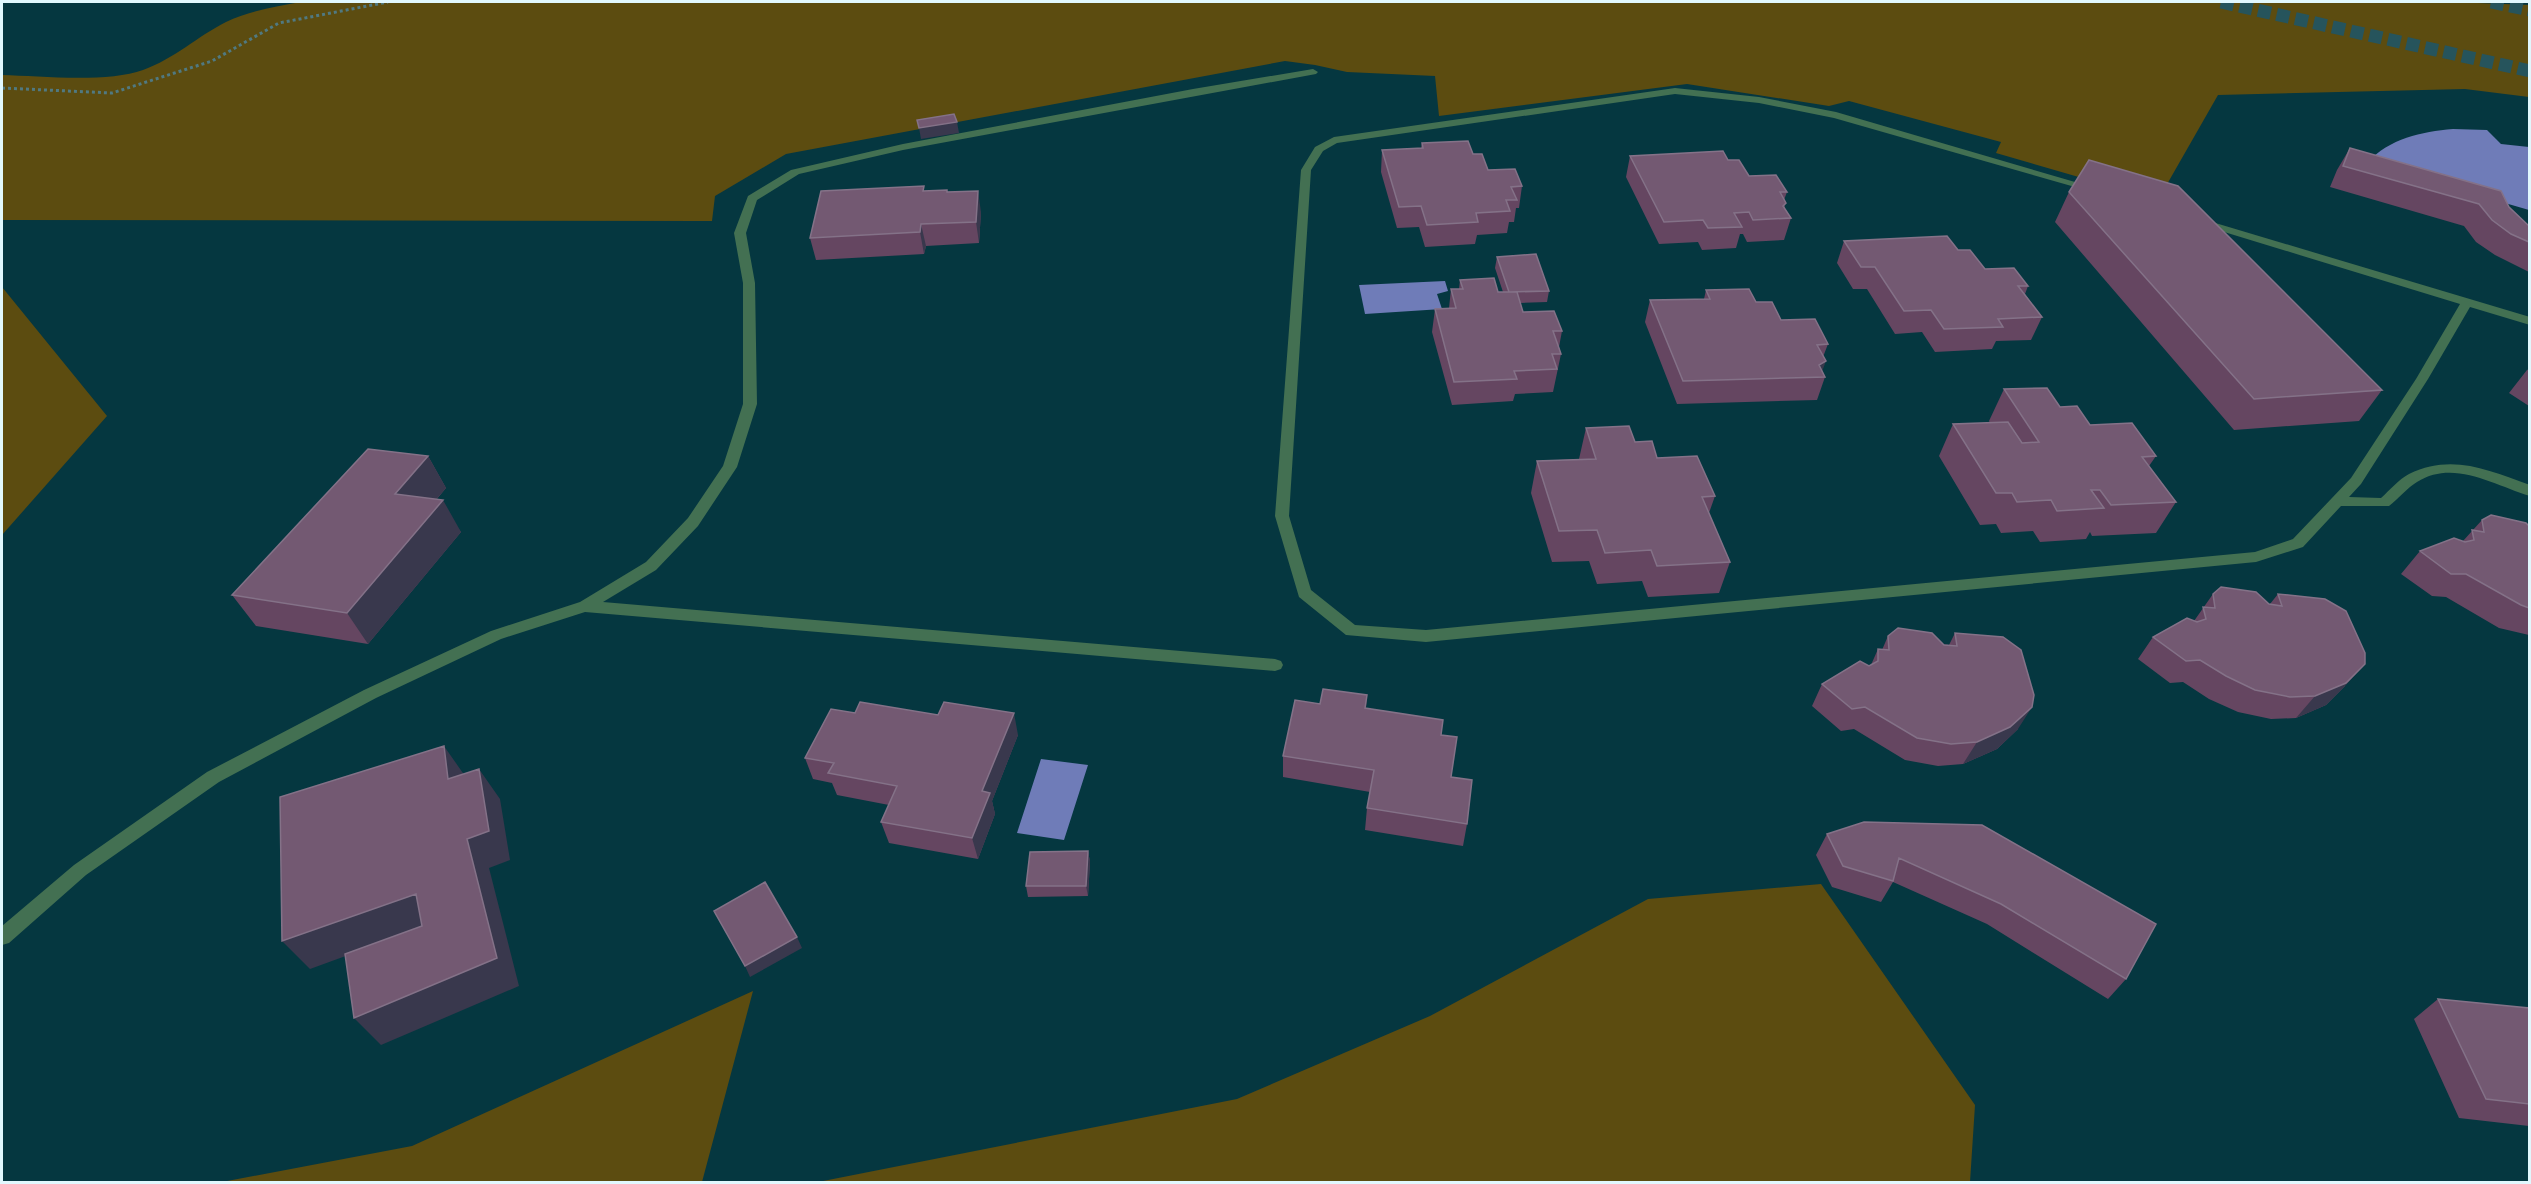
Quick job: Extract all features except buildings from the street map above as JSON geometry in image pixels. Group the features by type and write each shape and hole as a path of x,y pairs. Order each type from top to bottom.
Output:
{"street":[{"path":"2,937 80,870 213,777 370,694 495,635 585,606 651,566 693,522 730,467 750,404 749,283 740,233 752,198 795,172 892,149 1193,92 1313,72"},
{"path":"2108,194 1836,115 1759,100 1675,91 1334,140 1319,148 1306,170 1282,516 1304,593 1351,631 1426,636 2256,558 2298,543 2356,481 2422,379 2466,303"},
{"path":"2186,218 2529,321"},
{"path":"2337,501 2384,502 2413,478 2444,466 2484,473 2529,491"},
{"path":"585,606 1275,665"}],"path":[{"path":"2,88 112,93 212,61 279,23 388,2"}],"shaded area":[{"path":"301,2 2453,2 2529,5 2529,97 2465,89 2218,95 2158,200 1996,153 2001,142 1849,101 1829,106 1687,84 1439,116 1435,76 1347,72 1285,61 786,154 715,196 712,221 2,220 2,75 93,78 128,74 165,60 235,18 263,9"},
{"path":"2,287 107,416 2,535"},
{"path":"1821,884 1975,1105 1970,1182 818,1182 1237,1099 1430,1016 1648,899"},
{"path":"753,991 702,1182 222,1182 412,1146"}],"water":[{"path":"2453,129 2487,130 2501,144 2529,147 2529,210 2367,163 2376,154 2396,142 2418,134"},
{"path":"1445,281 1448,291 1437,294 1442,309 1365,314 1359,285"},
{"path":"1041,759 1088,765 1064,840 1017,833"}],"tunnel":[{"path":"2221,2 2530,71"},
{"path":"2491,2 2530,10"}]}
